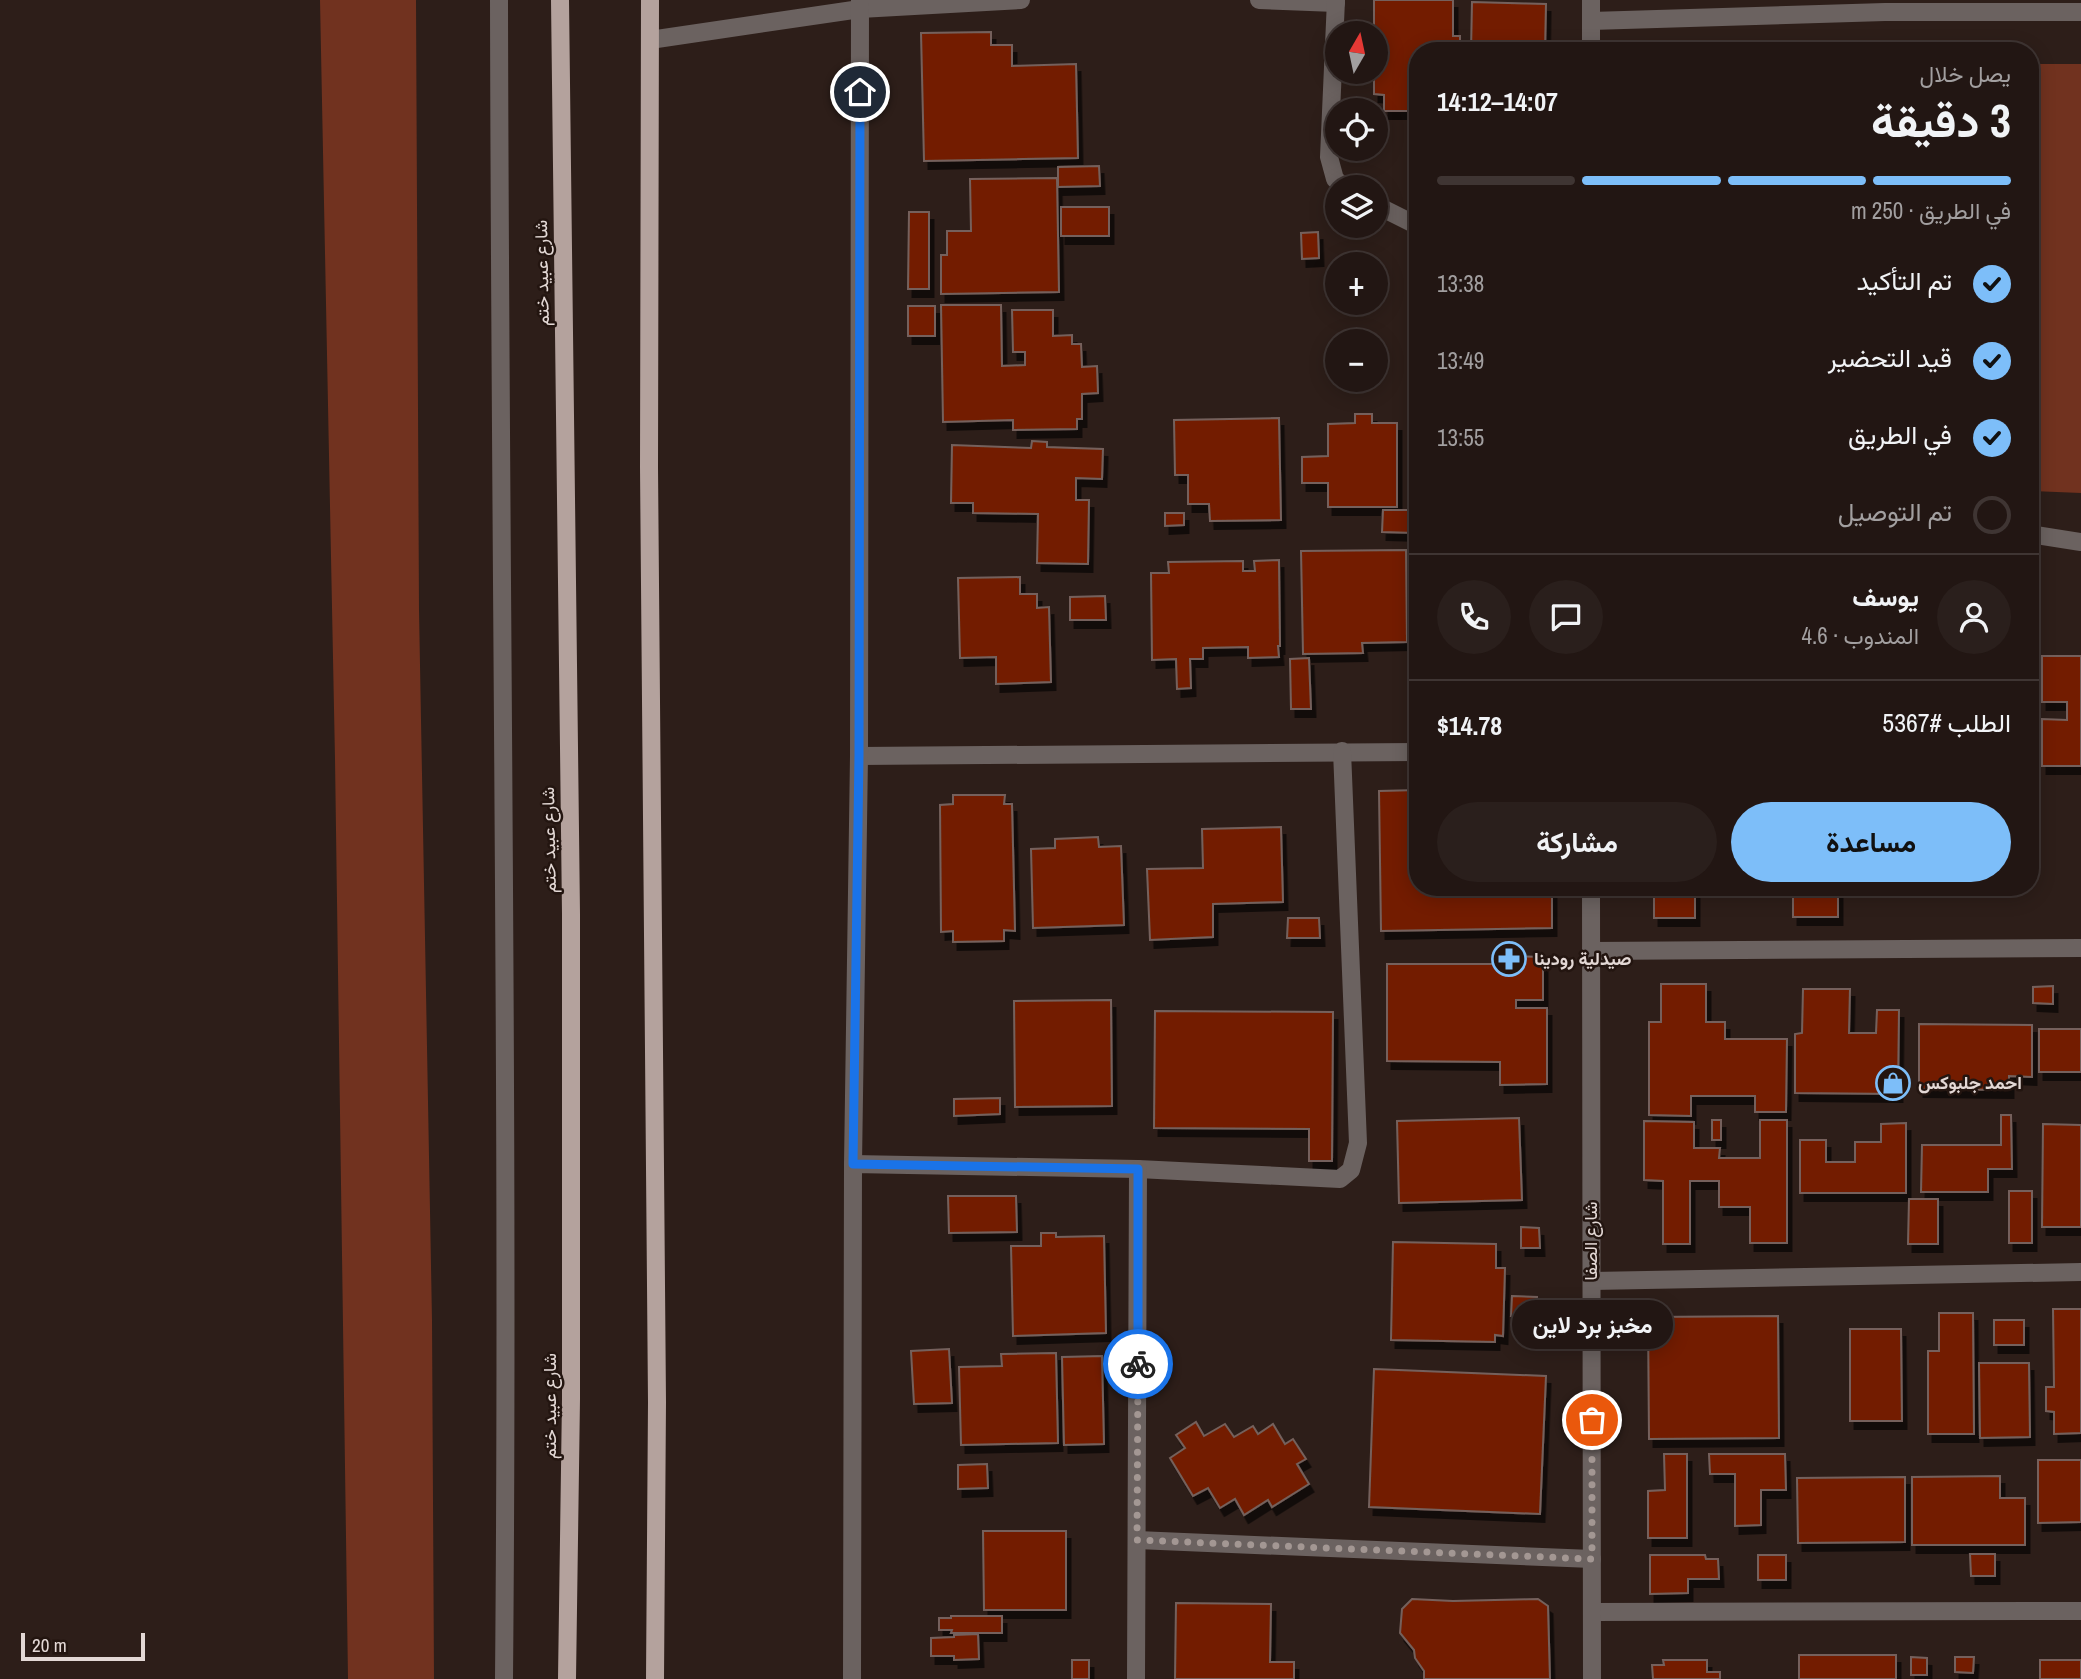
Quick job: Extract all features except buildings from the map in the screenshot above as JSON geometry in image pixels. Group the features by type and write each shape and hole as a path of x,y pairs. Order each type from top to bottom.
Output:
{"main road":[{"name":"شارع عبيد ختم","path":"560,0 571,942 571,1399 567,1679"},
{"path":"650,0 649,467 657,1402 655,1679"}],"street":[{"path":"499,0 505,1012 504,1679"},
{"path":"650,40 860,5 1021,0"},
{"path":"1259,0 1336,1 1329,157 1334,175"},
{"path":"1591,0 1591,42"},
{"path":"852,1679 853,1164 859,755 860,5"},
{"path":"1591,21 1885,12 2081,12"},
{"path":"1388,211 1409,222"},
{"path":"2039,535 2081,542"},
{"path":"853,1164 1138,1169 1340,1179 1351,1170 1358,1143 1342,751"},
{"path":"859,755 1409,752"},
{"name":"شارع الصفا","path":"1591,896 1592,1679"},
{"path":"1591,951 2081,948"},
{"path":"1136,1679 1138,1169"},
{"path":"1591,1281 2081,1272"},
{"path":"1137,1540 1592,1559"},
{"path":"1592,1612 2081,1611"}],"shaded area":[{"path":"320,0 416,0 419,610 432,1320 434,1679 348,1679 335,759"},
{"path":"2039,64 2081,64 2081,493 2039,491"}],"way so far":[{"path":"1138,1364 1137,1540 1592,1559 1592,1420"}],"place":[{"name":"صيدلية رودينا","path":"1509,959"},
{"name":"احمد جلبوكس","path":"1893,1083"},
{"name":"مخبز برد لاين","path":"1592,1420"}],"route":[{"path":"860,92 859,755 853,1164 1138,1169 1138,1364"}]}
